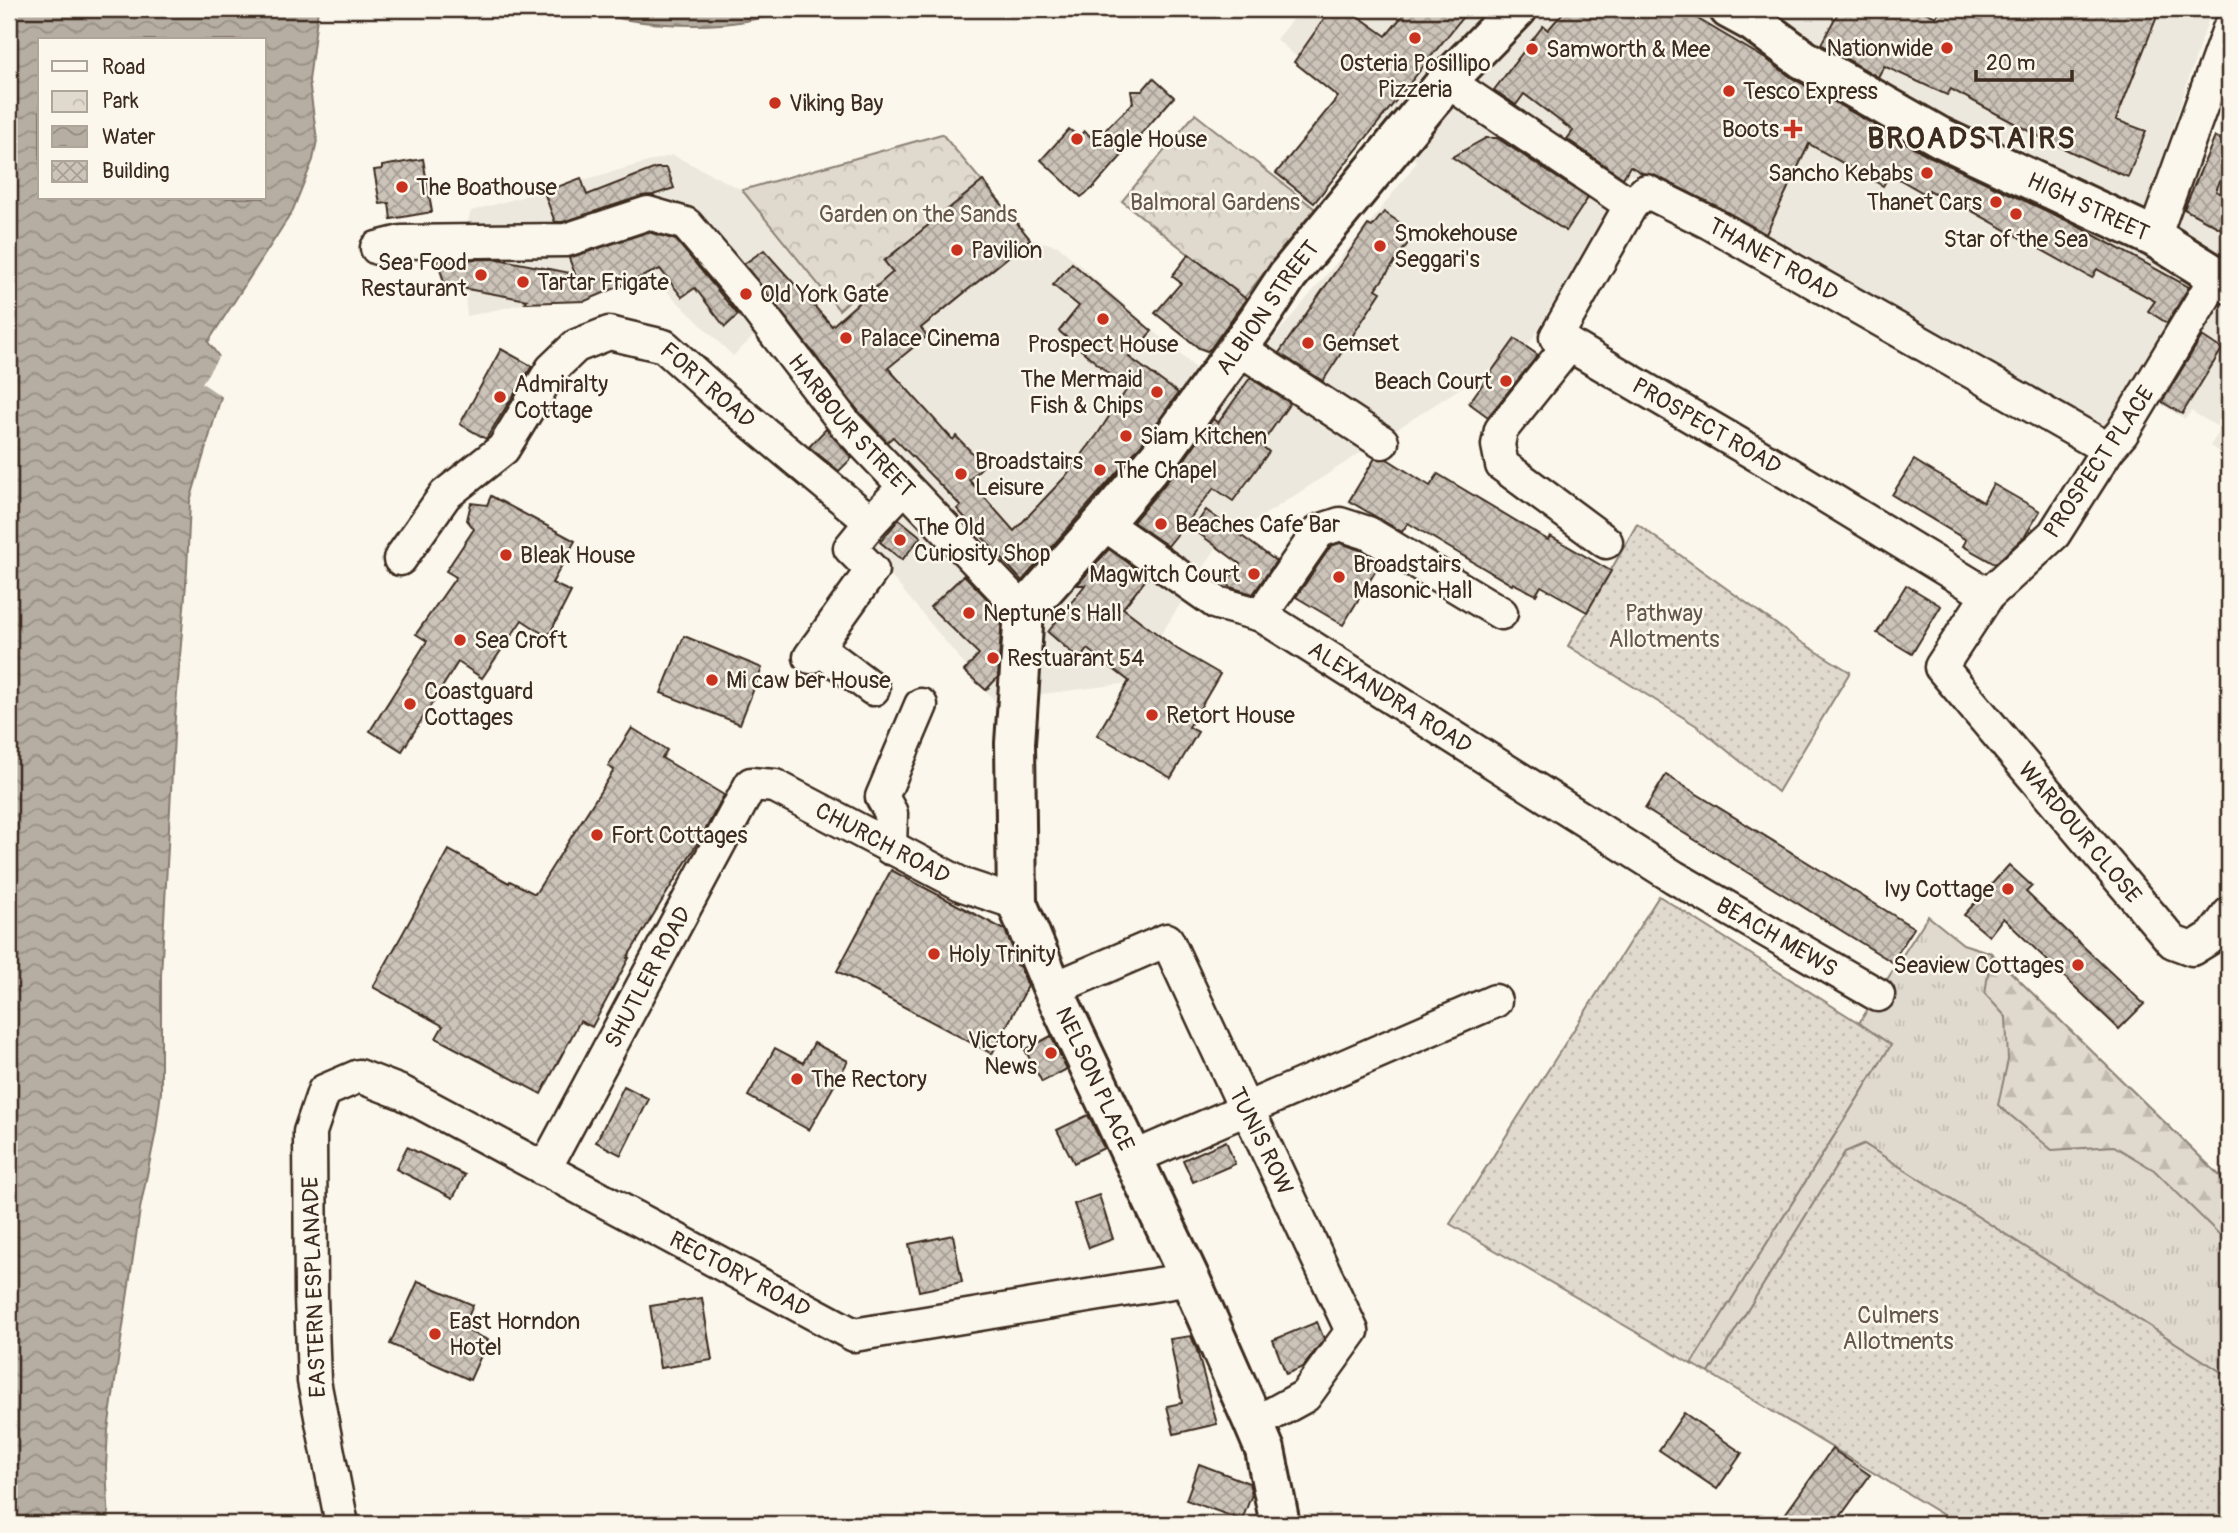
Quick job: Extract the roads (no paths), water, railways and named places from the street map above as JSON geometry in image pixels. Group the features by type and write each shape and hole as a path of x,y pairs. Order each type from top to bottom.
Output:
{"main road":[{"name":"ALBION STREET","path":"1024,611 1162,453 1288,275 1447,81 1517,9"},
{"name":"HIGH STREET","path":"1729,9 1753,22 1803,59 1940,137 2154,237 2223,281"},
{"name":"NELSON PLACE","path":"1024,611 1015,744 1017,903 1053,989 1190,1279 1254,1424 1265,1451 1280,1524"}],"street":[{"path":"2154,237 2229,29"},
{"path":"1447,81 1631,205 1556,337 1569,345 1501,430 1498,445 1502,465 1606,542"},
{"name":"THANET ROAD","path":"1631,205 1646,191 1710,223 2108,449"},
{"name":"HARBOUR STREET","path":"377,247 401,242 566,240 648,213 686,224 746,294 846,425 1024,611"},
{"name":"PROSPECT PLACE","path":"1941,667 1988,595 2054,534 2108,449 2122,433 2223,281"},
{"name":"FORT ROAD","path":"400,559 445,495 503,449 552,369 576,346 609,333 664,346 871,522"},
{"name":"PROSPECT ROAD","path":"1569,345 1788,473 1988,595"},
{"path":"1237,347 1382,442"},
{"path":"873,689 814,652 872,570 850,548 904,486"},
{"name":"ALEXANDRA ROAD","path":"1103,523 1217,603 1261,615 1674,877"},
{"path":"1261,615 1319,531 1340,524 1368,533 1501,613"},
{"name":"WARDOUR CLOSE","path":"1941,667 2174,942 2192,949 2213,936 2229,914"},
{"path":"890,848 891,813 883,797 921,705"},
{"name":"CHURCH ROAD","path":"751,784 775,786 963,884 1017,903"},
{"name":"SHUTLER ROAD","path":"544,1170 751,784"},
{"name":"BEACH MEWS","path":"1674,877 1878,995"},
{"name":"TUNIS ROW","path":"1053,989 1167,940 1352,1331 1305,1396 1254,1424"},
{"path":"1133,1158 1495,1001"},
{"name":"RECTORY ROAD","path":"324,1091 359,1076 403,1093 854,1335 1190,1279"},
{"name":"EASTERN ESPLANADE","path":"324,1091 310,1132 313,1381 342,1524"}],"water":[{"path":"9,9 318,9 309,81 317,140 313,160 292,212 208,342 229,370 190,501 161,976 161,1092 140,1209 108,1430 106,1466 109,1524 9,1524"},
{"path":"590,9 798,9 745,21 688,25 624,19"}],"place":[{"name":"Osteria Posillipo Pizzeria","path":"1415,38"},
{"name":"Nationwide","path":"1947,48"},
{"name":"Samworth & Mee","path":"1532,49"},
{"name":"Tesco Express","path":"1729,91"},
{"name":"Viking Bay","path":"775,103"},
{"name":"Boots","path":"1793,129"},
{"name":"Eagle House","path":"1077,139"},
{"name":"Sancho Kebabs","path":"1927,173"},
{"name":"The Boathouse","path":"402,187"},
{"name":"Thanet Cars","path":"1996,202"},
{"name":"Star of the Sea","path":"2016,214"},
{"name":"Smokehouse Seggari's","path":"1380,246"},
{"name":"Pavilion","path":"957,250"},
{"name":"Sea Food Restaurant","path":"481,275"},
{"name":"Tartar Frigate","path":"523,282"},
{"name":"Old York Gate","path":"746,294"},
{"name":"Prospect House","path":"1103,319"},
{"name":"Palace Cinema","path":"846,338"},
{"name":"Gemset","path":"1308,343"},
{"name":"Beach Court","path":"1506,381"},
{"name":"The Mermaid Fish & Chips","path":"1157,392"},
{"name":"Admiralty Cottage","path":"500,397"},
{"name":"Siam Kitchen","path":"1126,436"},
{"name":"The Chapel","path":"1100,470"},
{"name":"Broadstairs Leisure","path":"961,474"},
{"name":"Beaches Cafe Bar","path":"1161,524"},
{"name":"The Old Curiosity Shop","path":"900,540"},
{"name":"Bleak House","path":"506,555"},
{"name":"Magwitch Court","path":"1254,574"},
{"name":"Broadstairs Masonic Hall","path":"1339,577"},
{"name":"Neptune's Hall","path":"969,613"},
{"name":"Sea Croft","path":"460,640"},
{"name":"Restuarant 54","path":"993,658"},
{"name":"Mi caw ber House","path":"712,680"},
{"name":"Coastguard Cottages","path":"410,704"},
{"name":"Retort House","path":"1152,715"},
{"name":"Fort Cottages","path":"597,835"},
{"name":"Ivy Cottage","path":"2008,889"},
{"name":"Holy Trinity","path":"934,954"},
{"name":"Seaview Cottages","path":"2078,965"},
{"name":"Victory News","path":"1051,1053"},
{"name":"The Rectory","path":"797,1079"},
{"name":"East Horndon Hotel","path":"435,1334"}],"district":[{"name":"BROADSTAIRS","path":"1972,138"}],"park label":[{"name":"Balmoral Gardens","path":"1215,202"},
{"name":"Garden on the Sands","path":"918,214"},
{"name":"Pathway Allotments","path":"1664,626"},
{"name":"Culmers Allotments","path":"1898,1328"}]}
